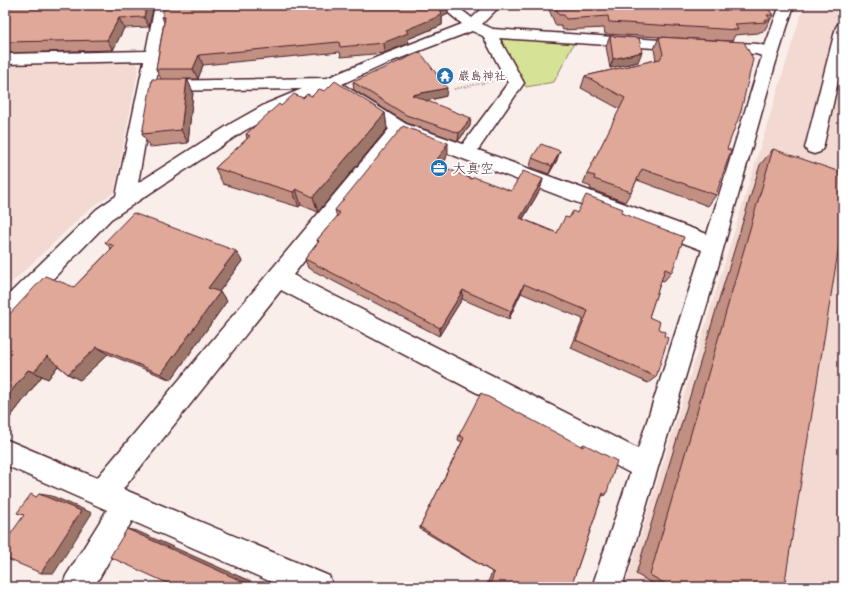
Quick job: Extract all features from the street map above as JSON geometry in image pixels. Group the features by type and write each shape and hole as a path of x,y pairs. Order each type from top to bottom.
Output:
{"street":[{"path":"125,200 162,5"},
{"path":"446,5 472,25 490,33 758,49 770,52"},
{"path":"5,313 104,214 254,117 385,59 458,32 472,25 494,5"},
{"path":"606,587 714,246 770,52 787,5"},
{"path":"814,148 843,27"},
{"path":"466,154 516,83 493,42 490,33"},
{"path":"644,42 647,60"},
{"path":"5,59 153,56"},
{"path":"147,86 330,83 400,128 714,246"},
{"path":"77,587 114,499 278,278 400,128"},
{"path":"278,278 645,467"},
{"path":"5,452 318,587"}],"path":[{"path":"454,89 513,77"}],"shaded area":[{"path":"804,5 843,5 843,587 625,587"},
{"path":"134,62 139,66 114,192 86,212 5,289 5,64"}],"green space":[{"path":"501,37 574,43 554,82 526,87 499,41"}],"building":[{"path":"5,5 147,5 144,17 119,18 107,40 5,42"},
{"path":"164,5 447,5 440,8 442,15 406,30 408,33 383,43 340,47 339,42 199,55 193,69 156,69 165,17 162,17"},
{"path":"555,5 765,5 773,15 767,15 771,20 764,20 766,22 735,24 738,30 609,22 608,16 566,19 564,15 559,15"},
{"path":"610,36 639,38 642,52 613,59"},
{"path":"659,37 744,42 753,59 741,111 727,149 731,150 716,195 642,169 631,192 594,179 595,176 587,174 625,98 585,76 660,59 663,54"},
{"path":"420,52 447,88 412,95 471,118 459,133 406,115 353,82"},
{"path":"152,79 187,79 181,130 142,134"},
{"path":"335,81 385,113 313,197 296,189 293,192 215,168 250,136 246,134 279,104 281,106 294,94 303,98 307,94 312,96 319,89 325,91"},
{"path":"403,126 448,143 445,147 446,148 434,163 472,179 474,177 511,191 523,171 543,179 520,218 557,233 565,217 569,218 573,211 577,213 586,195 623,209 621,213 684,237 672,272 665,269 649,317 660,322 658,328 665,332 664,336 668,338 656,377 576,340 588,311 524,284 511,311 463,290 440,328 305,259 319,241 317,240 340,213 335,210"},
{"path":"541,144 560,151 552,166 532,158"},
{"path":"773,149 843,173 843,221 784,587 671,587 650,575"},
{"path":"133,213 236,251 208,288 220,292 161,374 97,347 68,374 47,356 34,372 28,370 5,399 5,319 45,276 74,287 114,246 105,242"},
{"path":"481,393 583,447 584,444 617,461 606,495 603,493 571,587 489,587 494,573 420,527 464,438 459,435"},
{"path":"31,494 36,497 39,494 81,511 41,573 5,558 5,542 24,515 17,513"},
{"path":"127,529 246,583 244,587 176,587 110,557"}],"place":[{"name":"巌島神社","path":"445,76"},
{"name":"大真空","path":"439,168"}]}
